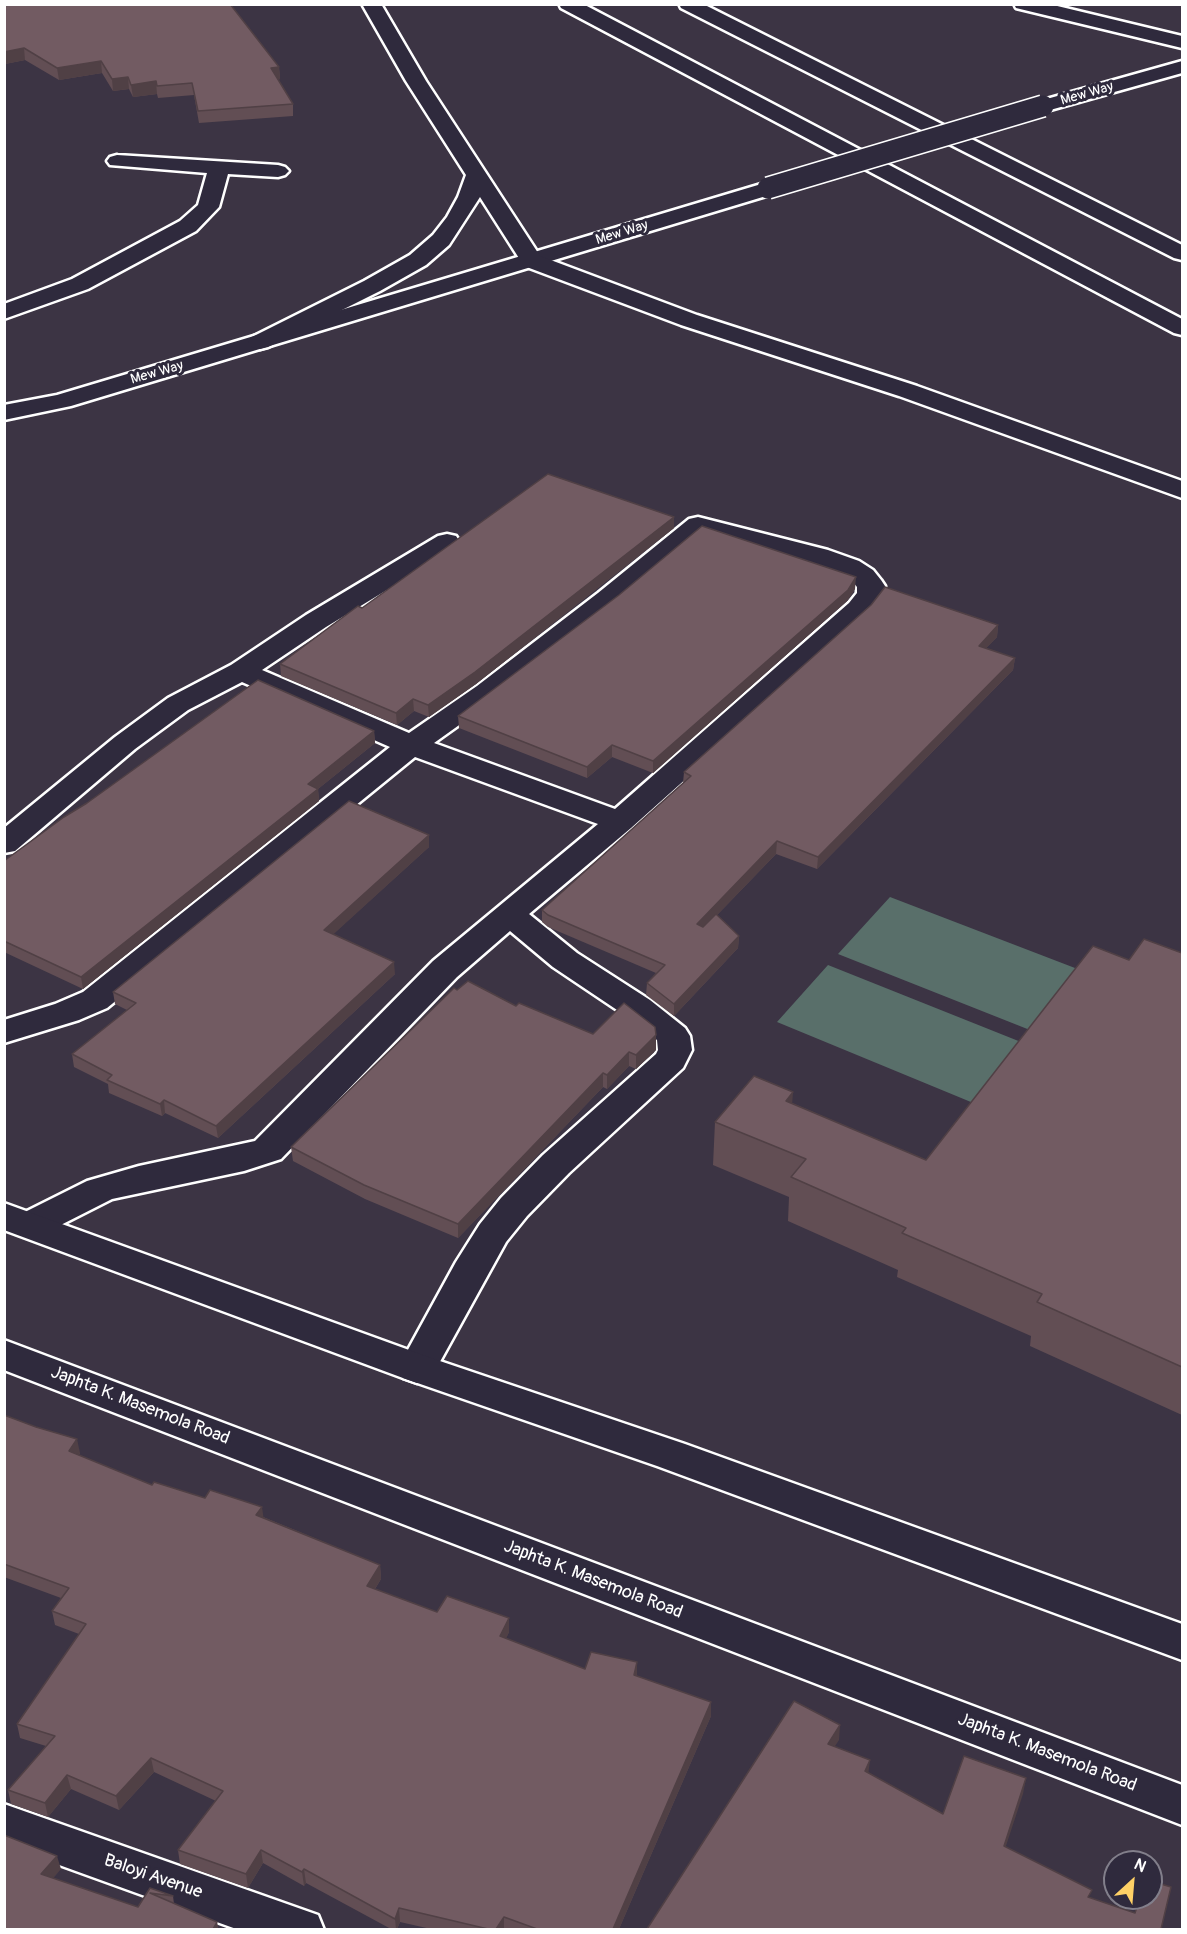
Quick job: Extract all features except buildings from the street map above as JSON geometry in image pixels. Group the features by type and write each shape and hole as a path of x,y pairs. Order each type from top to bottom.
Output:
{"main road":[{"path":"371,4 416,81 532,261 689,320 908,391 1182,490"},
{"path":"568,4 1182,328"},
{"path":"688,4 1182,253"},
{"path":"1023,4 1182,42"},
{"name":"Mew Way","path":"4,413 62,401 768,188 1182,67"},
{"path":"117,161 278,171"},
{"path":"4,312 80,284 140,254 188,226 208,207 219,168"},
{"path":"260,342 372,286 418,260 441,240 456,219 469,197 477,175"},
{"name":"Mew Way","path":"4,431 62,401"},
{"path":"4,1032 67,1012 95,1000 411,745 488,692 698,525 819,556 849,567 863,576 871,586 871,594 858,609 620,821 445,969 268,1150 244,1158 139,1179 100,1190 17,1221"},
{"path":"4,844 125,743 178,704 241,671 316,621 447,542"},
{"path":"241,671 411,745 620,821"},
{"path":"417,1368 469,1272 493,1233 514,1207 565,1156 671,1060 675,1050 673,1036 638,1008 565,960 508,914"},
{"path":"17,1221 417,1368 682,1459 1182,1642"},
{"name":"Japhta K. Masemola Road","path":"4,1354 1182,1805"},
{"name":"Baloyi Avenue","path":"4,1824 301,1929"}],"green space":[{"path":"890,897 1088,973 1040,1034 838,954"},
{"path":"828,965 1031,1046 983,1107 777,1022"}]}
